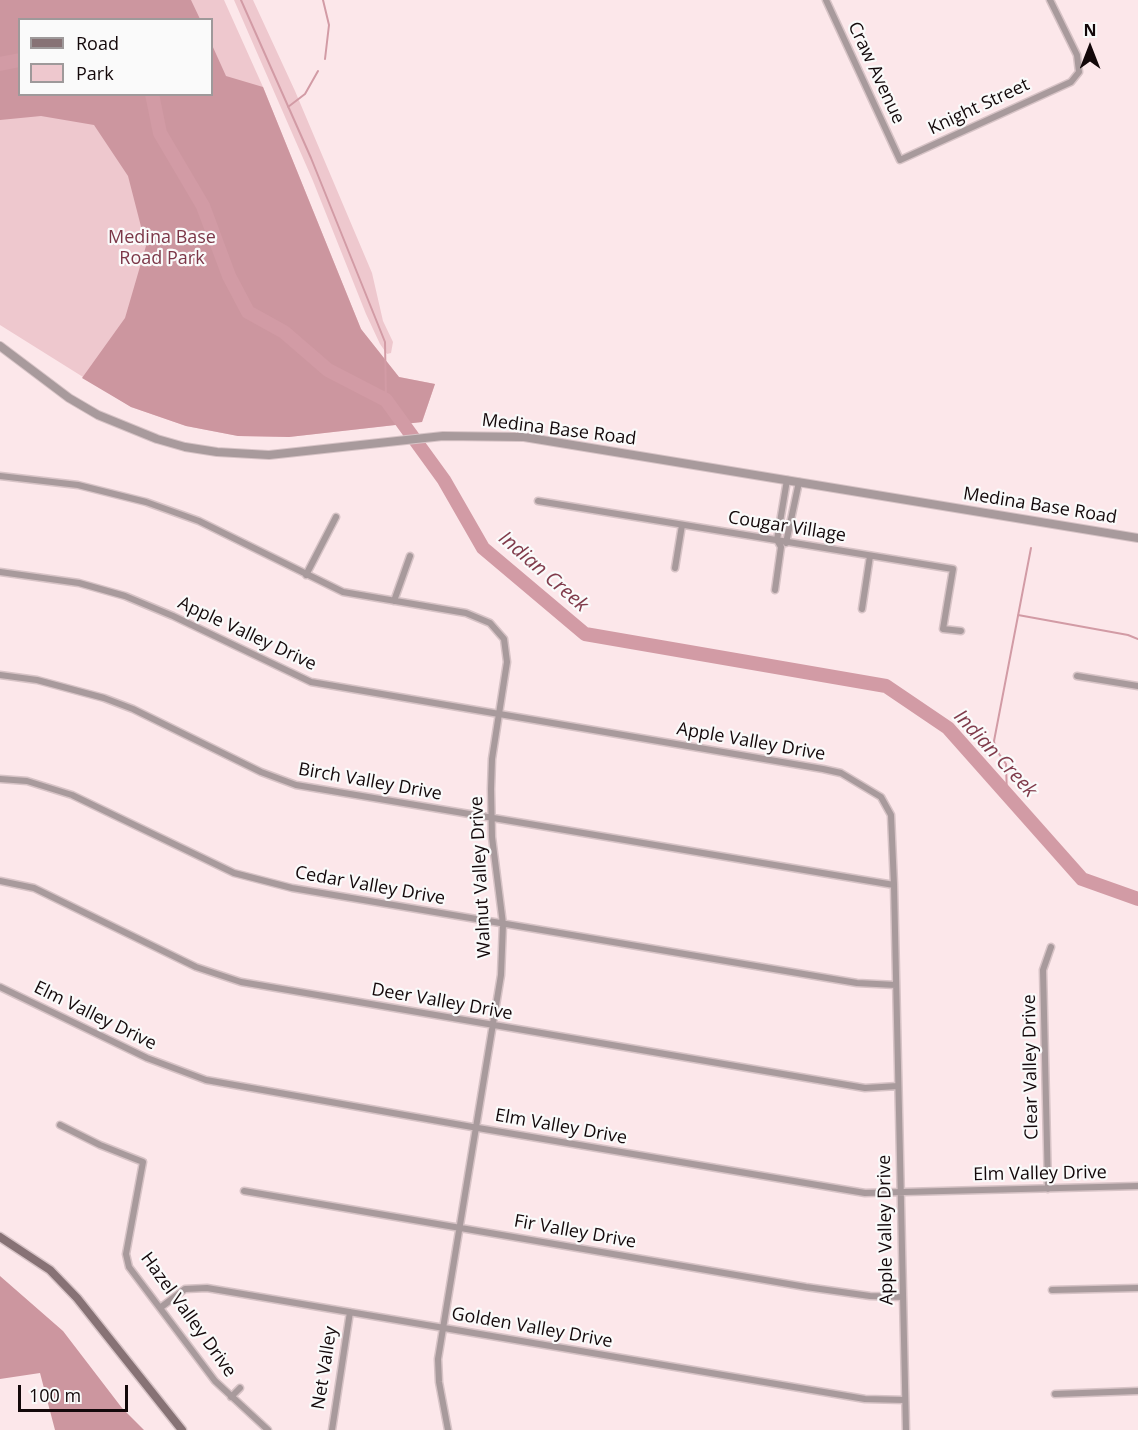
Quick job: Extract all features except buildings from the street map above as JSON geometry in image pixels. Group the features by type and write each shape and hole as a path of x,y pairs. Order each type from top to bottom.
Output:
{"main road":[{"path":"0,1237 50,1270 77,1298 182,1430"}],"street":[{"name":"Craw Avenue","path":"826,0 900,160"},
{"name":"Knight Street","path":"900,160 1071,82 1079,72 1077,55 1050,0"},
{"name":"Medina Base Road","path":"0,346 69,398 98,415 157,439 185,447 269,455 428,437 470,435 525,437 1138,538"},
{"name":"Walnut Valley Drive","path":"0,476 78,485 155,505 199,521 343,592 473,615 490,622 504,639 507,649 492,759 491,818 502,924 501,975 495,1026 438,1370 448,1430"},
{"path":"775,590 781,547 777,540 787,480"},
{"path":"781,547 788,542 799,482"},
{"name":"Cougar Village","path":"538,501 953,569 943,629 961,631"},
{"path":"306,574 336,517"},
{"path":"675,568 682,525"},
{"path":"394,601 410,556"},
{"path":"862,609 870,556"},
{"name":"Apple Valley Drive","path":"0,572 79,583 125,596 173,616 311,682 841,773 881,797 889,807 894,885 906,1430"},
{"name":"Birch Valley Drive","path":"0,675 37,680 104,698 133,709 261,772 296,785 894,885"},
{"path":"1077,676 1138,686"},
{"name":"Cedar Valley Drive","path":"0,778 27,781 72,795 211,862 252,879 502,924 857,983 896,985"},
{"name":"Deer Valley Drive","path":"0,881 34,888 196,967 232,979 276,989 865,1088 898,1086"},
{"name":"Clear Valley Drive","path":"1048,1189 1044,970 1051,947"},
{"name":"Elm Valley Drive","path":"0,987 147,1058 206,1080 478,1128 872,1193 1138,1186"},
{"name":"Hazel Valley Drive","path":"60,1125 100,1145 143,1162 126,1254 129,1267 215,1381 268,1430"},
{"name":"Fir Valley Drive","path":"244,1191 857,1295 903,1297"},
{"name":"Golden Valley Drive","path":"160,1308 175,1294 195,1287 865,1399 905,1400"},
{"path":"1052,1290 1138,1288"},
{"name":"Net Valley","path":"332,1430 350,1312"},
{"name":"Hazel Valley Drive","path":"231,1396 240,1388"},
{"path":"1054,1394 1138,1391"}],"green space":[{"name":"Medina Base Road Park","path":"0,0 224,0 263,87 361,329 399,377 435,384 422,422 289,437 238,436 186,426 131,407 0,325"},
{"name":"Medina Base Road Park","path":"0,0 191,0 200,18 18,18 18,96 213,96 213,47 226,76 263,87 361,329 399,377 435,384 422,422 289,437 238,436 186,426 131,407 82,378 125,318 146,246 128,176 94,125 41,116 0,120"},
{"path":"234,0 253,0 295,91 372,273 383,321 393,342 391,353 387,354 380,344 366,314 313,181"},
{"path":"0,1276 63,1331 122,1408 144,1430 55,1430 40,1373 0,1379"}],"waterway":[{"path":"241,0 311,158 385,342 386,400"},
{"path":"323,0 329,25 325,59"},
{"name":"Indian Creek","path":"0,64 18,60"},
{"path":"288,107 305,94 318,71"},
{"name":"Indian Creek","path":"152,96 160,133 203,206 229,276 248,312 284,332 328,370 386,400 444,480 483,548 585,634 886,686 948,728 1082,879 1138,899"},
{"path":"1007,797 1006,764 995,748 994,741 1031,548"},
{"path":"1018,615 1128,635 1138,639"}]}
